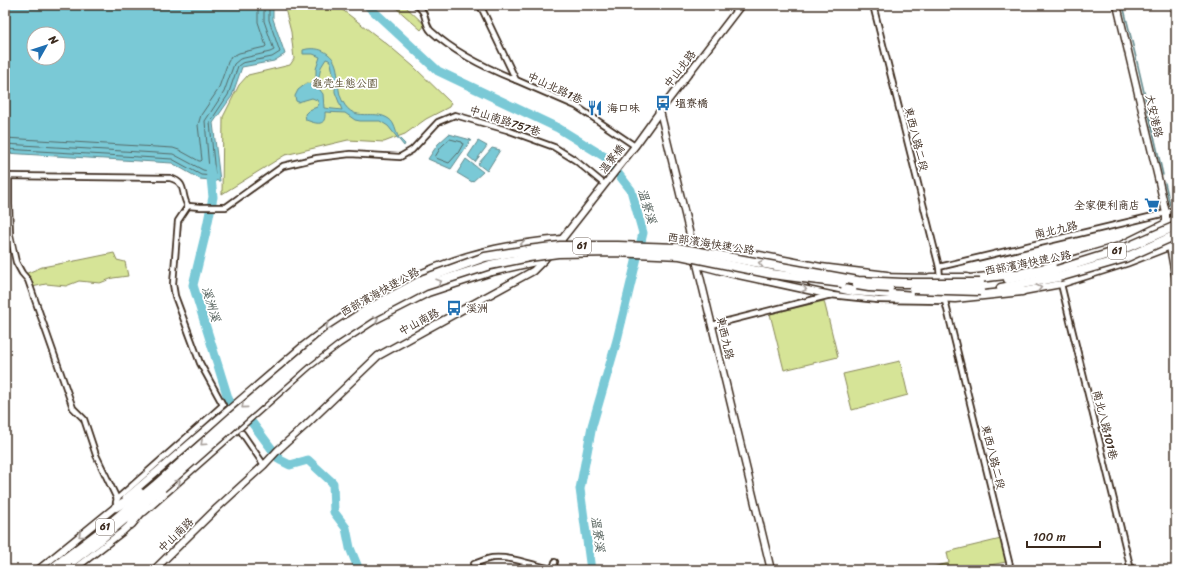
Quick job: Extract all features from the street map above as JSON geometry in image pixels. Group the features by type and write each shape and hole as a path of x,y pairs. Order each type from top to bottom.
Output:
{"highway":[{"name":"西部濱海快速公路","path":"1059,277 1176,226"},
{"name":"西部濱海快速公路","path":"50,570 160,485 308,359 335,338 370,315 426,286 490,265 529,256 558,253 614,252 680,255 772,274 869,287 980,287 1004,280 1059,277 1125,258 1176,235"},
{"name":"西部濱海快速公路","path":"62,570 100,540 232,416 331,333 368,309 424,279 485,257 560,246 678,248 858,281 980,287"},
{"path":"778,266 875,278 964,280 1014,274"},
{"path":"772,274 853,291 914,296 955,298 1022,292"},
{"path":"116,503 160,485"},
{"path":"131,524 160,485"}],"street":[{"path":"416,5 422,11 429,30 449,45 484,67 516,80"},
{"name":"中山北路1巷","path":"479,5 516,80 576,106 634,146"},
{"name":"中山北路","path":"634,146 660,110 742,5"},
{"name":"東西八路二段","path":"873,5 939,267 940,278"},
{"name":"大安港路","path":"1117,5 1166,214 1166,223 1176,280"},
{"name":"東西九路","path":"660,110 771,570"},
{"name":"中山南路757巷","path":"188,206 226,207 283,166 316,158 350,154 400,157 412,150 438,122 455,115 507,130 554,147 575,160 604,184"},
{"name":"溫寮橋","path":"604,184 634,146"},
{"path":"7,176 170,178 177,180 181,184 184,200 188,206 178,221 173,284 178,303 200,363 223,405 116,503 96,455 84,419 73,408 28,280 16,262 10,235 7,176"},
{"name":"中山南路","path":"154,570 217,508 378,356 533,271 562,239 604,184"},
{"name":"南北九路","path":"939,267 1166,214 1176,209"},
{"path":"691,240 708,245 821,266 895,276 940,278 1005,273 1014,274 1058,264 1119,246 1176,218"},
{"path":"38,570 244,395 327,327 358,306 418,274 464,257 495,249 533,242 562,239"},
{"path":"698,265 831,295 878,300 945,301 1022,292 1059,277 1127,263 1176,244"},
{"path":"73,570 122,532 240,430 257,411 309,366 338,344 373,321 428,293 492,272 544,260"},
{"name":"南北八路101巷","path":"1059,277 1131,570"},
{"path":"712,325 831,295"},
{"name":"東西八路二段","path":"945,301 1011,570"},
{"path":"240,430 264,465"},
{"path":"474,570 474,564 492,558 508,558 539,567 553,569 555,562"}],"green space":[{"name":"龜壳生態公園","path":"284,5 336,5 413,66 451,103 449,107 426,119 405,134 384,142 348,140 285,155 222,194 223,117 239,85 248,75 290,65 294,59 291,32"},
{"path":"395,5 404,5 425,25 421,30 395,7"},
{"path":"114,253 117,260 125,262 128,276 113,278 100,283 79,281 66,286 46,284 32,287 25,274 42,267"},
{"path":"824,301 838,357 784,370 770,314"},
{"path":"900,361 908,395 852,410 843,374"},
{"path":"1001,539 1006,562 985,566 986,570 921,570 949,563 947,552"}],"water":[{"path":"5,5 273,5 273,19 285,54 274,61 242,67 232,96 213,123 220,181 200,179 172,163 5,153"},
{"path":"318,49 328,54 333,59 335,64 340,96 348,109 359,114 383,116 389,119 394,125 399,138 405,144 404,146 388,126 380,121 360,121 355,120 345,113 325,112 324,120 320,123 314,123 306,120 305,114 309,110 317,107 319,104 317,100 312,98 298,102 296,101 295,96 298,90 307,83 314,84 316,69 320,57 313,54 303,54 303,50","holes":["326,59 331,63 335,84 335,92 342,110 324,108 323,94 317,86 321,67"]},
{"path":"449,134 471,140 451,169 428,159 438,144"},
{"path":"478,141 487,146 475,162 468,156"},
{"path":"492,148 500,150 487,171 478,164"},
{"path":"466,159 483,172 472,182 457,173"}],"waterway":[{"name":"溫寮溪","path":"367,5 438,71 558,128 605,157 631,190 643,233 617,340 592,426 580,489 591,570"},
{"path":"1123,5 1163,175"},
{"name":"溪洲溪","path":"210,168 213,197 193,285 229,401 253,424 280,460 290,465 308,460 333,483 334,512 346,528 350,548 359,570"},
{"path":"1165,183 1170,205"}],"place":[{"name":"塭寮橋","path":"663,103"},
{"name":"海口味","path":"595,108"},
{"name":"全家便利商店","path":"1152,205"},
{"name":"溪洲","path":"454,308"}]}
